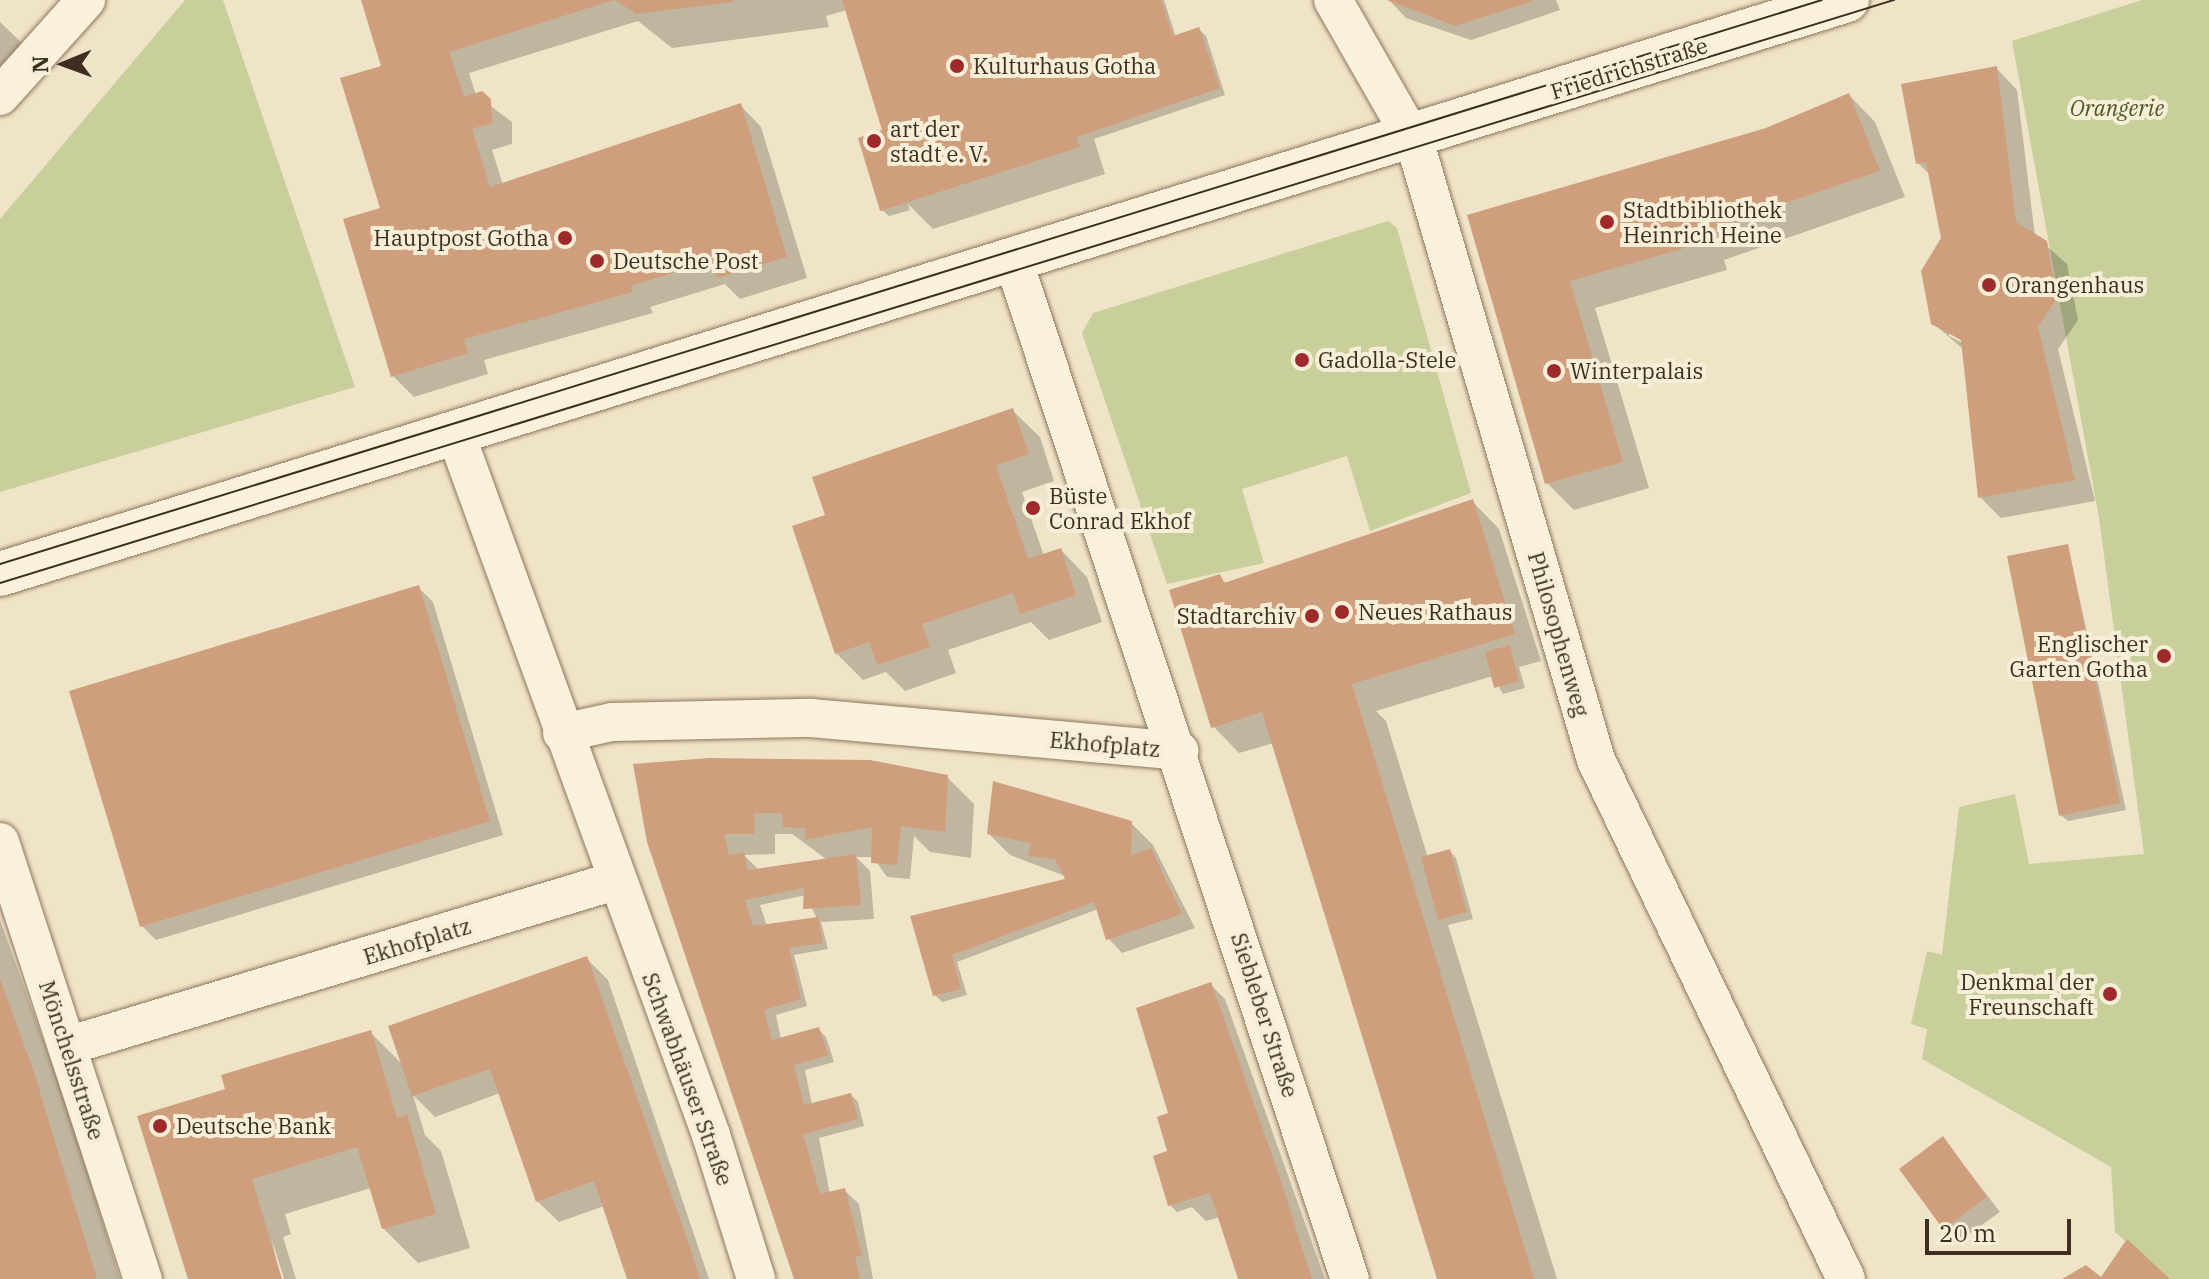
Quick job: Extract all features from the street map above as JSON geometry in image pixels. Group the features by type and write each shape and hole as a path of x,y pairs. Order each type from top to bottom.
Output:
{"main road":[{"name":"Friedrichstraße","path":"1410,135 1847,0"},
{"path":"0,574 1410,135"}],"street":[{"path":"0,96 86,0"},
{"name":"Philosophenweg","path":"1333,0 1410,135 1596,760 1846,1279"},
{"name":"Ekhofplatz","path":"562,733 612,722 811,718 1180,751 1013,259"},
{"path":"455,432 615,881"},
{"name":"Siebleber Straße","path":"1180,751 1350,1279"},
{"name":"Mönchelsstraße","path":"0,842 143,1279"},
{"name":"Ekhofplatz","path":"67,1046 615,881"},
{"name":"Schwabhäuser Straße","path":"615,881 711,1135 756,1279"}],"green space":[{"path":"185,0 223,0 355,387 0,492 0,219"},
{"name":"Englischer Garten Gotha","path":"2142,0 2209,0 2209,1279 2168,1279 2115,1232 2111,1167 1922,1059 1927,1029 1911,1024 1927,951 1942,955 1959,807 2015,794 2029,864 2144,854 2099,518 2012,41"},
{"path":"1388,221 1397,228 1471,493 1370,531 1347,456 1242,489 1264,563 1167,584 1082,333 1093,313"}],"building":[{"name":"Hauptpost Gotha","path":"361,0 614,0 449,52 464,97 482,91 491,99 492,123 472,129 490,187 741,103 787,257 717,278 711,261 631,286 633,292 464,339 468,353 391,377 343,219 380,208 340,78 381,66"},
{"path":"615,0 733,0 733,2 636,14"},
{"name":"Kulturhaus Gotha","path":"842,0 1161,0 1173,36 1199,27 1220,88 1077,137 1080,147 880,211 858,138 882,130"},
{"path":"1387,0 1533,0 1533,1 1455,26"},
{"name":"Orangenhaus","path":"1997,66 2016,222 2047,241 2057,298 2038,327 2075,480 1978,498 1961,340 1931,324 1921,271 1941,238 1926,162 1916,164 1901,84"},
{"name":"Winterpalais","path":"1849,93 1880,171 1698,233 1702,243 1570,281 1623,462 1545,484 1467,215 1766,128"},
{"path":"1013,408 1029,454 996,465 1028,559 1061,548 1076,595 1020,614 1013,593 922,624 930,647 877,665 869,642 835,654 792,526 825,515 812,477"},
{"path":"1473,499 1515,634 1352,684 1534,1279 1437,1279 1262,712 1211,728 1169,590 1220,574 1224,583"},
{"path":"2068,544 2120,803 2059,816 2007,556"},
{"path":"419,585 490,821 140,927 69,691"},
{"path":"1510,645 1519,681 1494,688 1485,652"},
{"path":"709,758 870,760 948,775 945,832 901,826 897,865 871,863 872,827 805,840 805,828 783,827 782,813 755,813 754,834 724,834 729,855 744,852 748,870 856,854 861,905 803,909 804,888 745,900 753,926 818,917 823,943 789,948 801,999 764,1010 772,1040 819,1027 828,1055 794,1065 804,1105 851,1093 858,1119 803,1134 820,1194 845,1188 862,1256 855,1257 860,1279 794,1279 647,842 633,764"},
{"path":"993,781 1132,821 1131,856 1151,848 1182,914 1106,940 1094,902 952,955 961,989 933,996 910,916 1065,879 1055,859 1028,856 1031,843 987,834"},
{"path":"1450,849 1467,912 1438,920 1421,857"},
{"path":"587,956 700,1279 627,1279 594,1181 536,1202 490,1069 412,1096 388,1026"},
{"path":"0,979 33,1069 97,1279 0,1279"},
{"path":"1211,982 1312,1279 1238,1279 1210,1193 1168,1206 1153,1156 1167,1151 1157,1117 1168,1113 1136,1008"},
{"path":"371,1030 397,1118 407,1114 436,1214 382,1229 357,1147 252,1179 282,1279 188,1279 137,1116 225,1089 221,1075"},
{"path":"1943,1136 1987,1197 1943,1229 1899,1169"},
{"path":"2127,1239 2170,1279 2062,1279 2086,1265 2101,1277"}],"tram line":[{"path":"0,564 1822,0"},
{"path":"0,583 1894,0"}],"place":[{"name":"Kulturhaus Gotha","path":"957,66"},
{"name":"art der stadt e. V.","path":"874,141"},
{"name":"Stadtbibliothek Heinrich Heine","path":"1607,222"},
{"name":"Hauptpost Gotha","path":"565,238"},
{"name":"Deutsche Post","path":"597,261"},
{"name":"Orangenhaus","path":"1989,285"},
{"name":"Gadolla-Stele","path":"1302,360"},
{"name":"Winterpalais","path":"1554,371"},
{"name":"Büste Conrad Ekhof","path":"1033,508"},
{"name":"Neues Rathaus","path":"1342,612"},
{"name":"Stadtarchiv","path":"1312,616"},
{"name":"Englischer Garten Gotha","path":"2164,656"},
{"name":"Denkmal der Freunschaft","path":"2110,994"},
{"name":"Deutsche Bank","path":"160,1126"}],"park label":[{"name":"Orangerie","path":"2117,108"}]}
